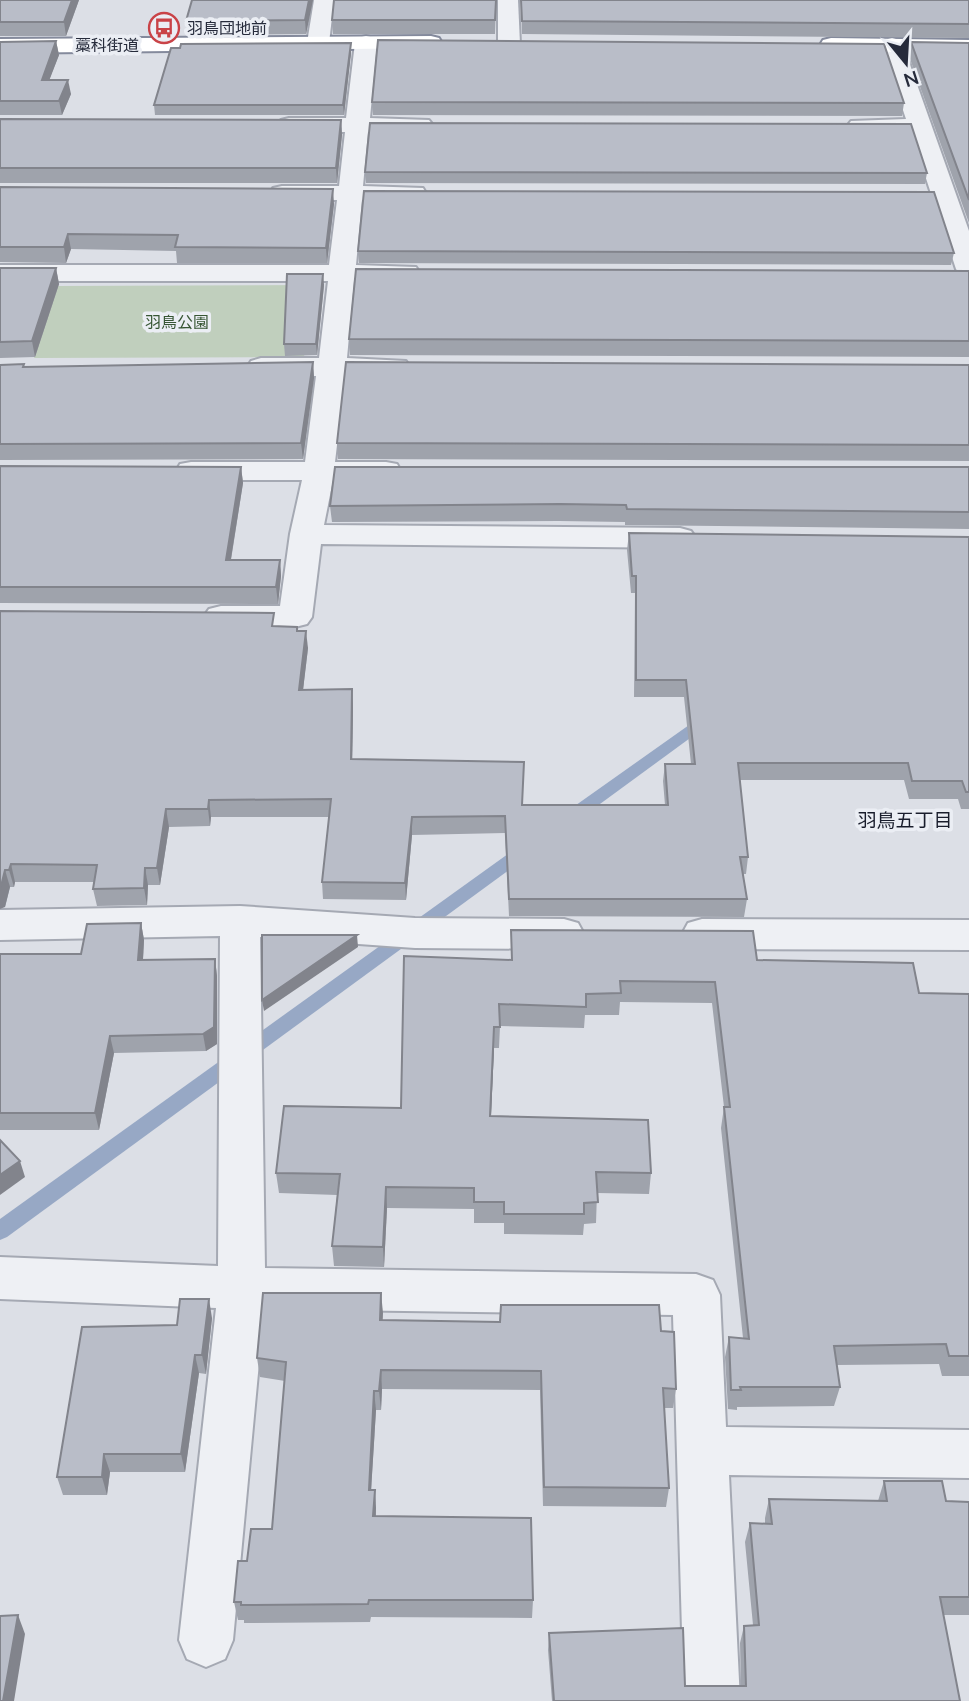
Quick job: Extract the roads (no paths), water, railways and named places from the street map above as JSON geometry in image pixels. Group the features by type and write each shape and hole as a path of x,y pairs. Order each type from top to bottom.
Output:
{"highway":[{"name":"藁科街道","path":"0,46 455,43"},
{"path":"500,44 536,44"},
{"path":"810,44 969,47"}],"street":[{"path":"318,43 324,0"},
{"path":"500,44 508,0"},
{"path":"188,616 295,617 306,534 319,471 332,366 366,43"},
{"path":"892,45 969,269"},
{"path":"261,125 439,125"},
{"path":"837,126 920,126"},
{"path":"265,193 431,193"},
{"path":"914,195 942,195"},
{"path":"0,273 438,273"},
{"path":"941,276 969,276"},
{"path":"235,367 429,367"},
{"path":"166,471 416,471"},
{"path":"306,534 707,538"},
{"path":"0,925 240,921 415,933 601,934"},
{"path":"206,1640 242,1288 240,921"},
{"path":"669,934 969,935"},
{"path":"0,1278 242,1288 696,1295 712,1701"},
{"path":"702,1451 969,1454"}],"waterway":[{"path":"568,819 706,718"},
{"path":"0,1231 525,850"}],"place":[{"name":"羽鳥団地前","path":"164,28"}],"district":[{"name":"羽鳥五丁目","path":"905,820"}],"park label":[{"name":"羽鳥公園","path":"177,322"}]}
